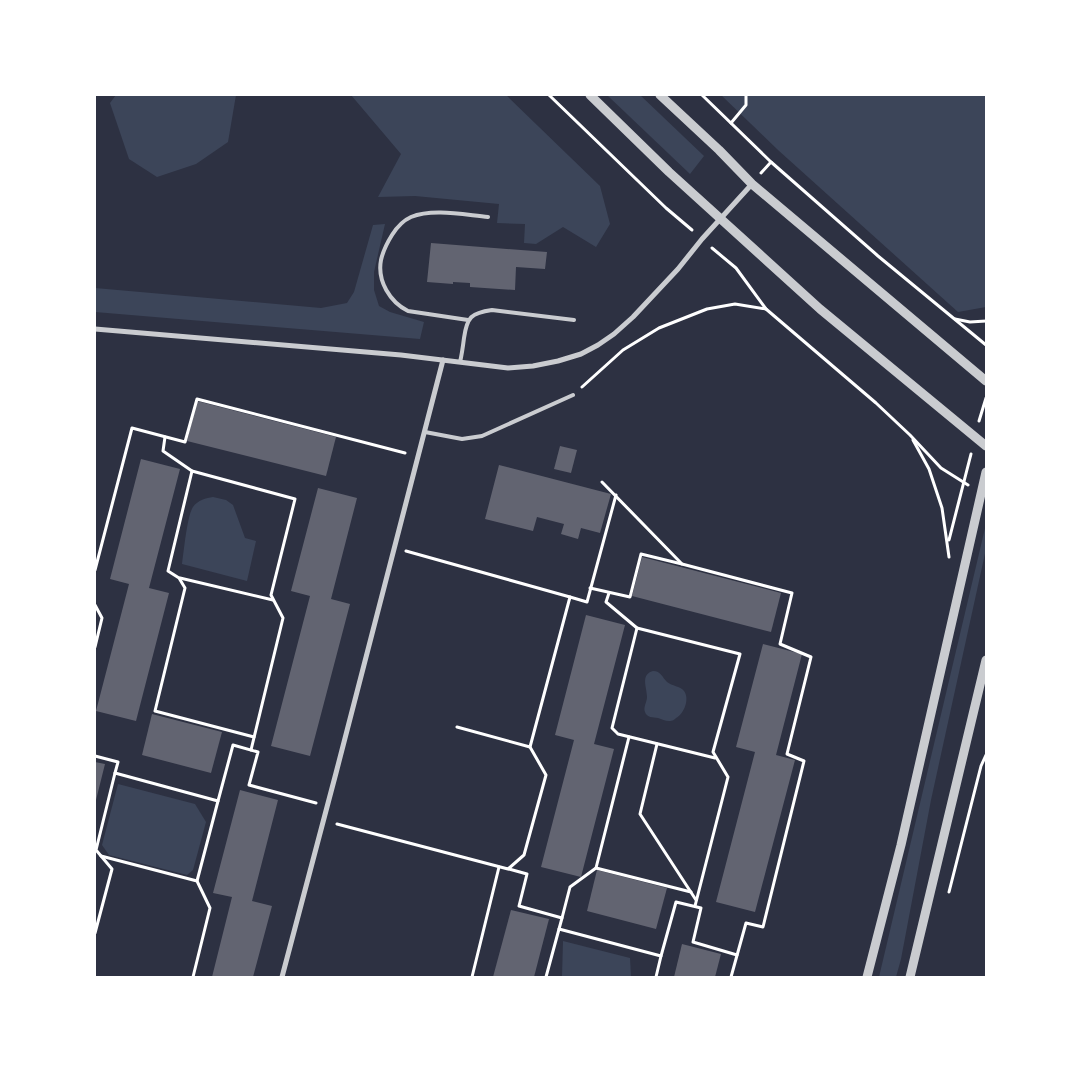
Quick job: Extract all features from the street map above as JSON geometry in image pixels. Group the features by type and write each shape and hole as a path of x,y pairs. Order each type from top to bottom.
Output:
{"street":[{"path":"590,95 669,172 820,308 986,446"},
{"path":"660,95 752,184 986,381"},
{"path":"95,329 401,355 508,368 558,361 581,354 614,334 633,318 752,184"},
{"path":"282,977 425,432 442,360"},
{"path":"867,977 901,845 986,472"},
{"path":"910,977 986,660"}],"lane":[{"path":"468,320 408,311 399,306 388,295 381,278 381,260 386,245 394,232 403,221 414,216 435,213 488,217"},
{"path":"460,362 468,320 482,312 492,310 574,320"},
{"path":"425,432 462,438 482,436 573,395"}],"path":[{"path":"549,95 666,208 736,268 766,309 876,402 941,468 981,494"},
{"path":"702,95 771,162 863,243 986,346"},
{"path":"731,123 746,105 746,95"},
{"path":"573,395 623,350 660,328 707,309 735,304 766,309"},
{"path":"954,319 970,322 986,320"},
{"path":"948,543 986,398"},
{"path":"95,570 132,428 185,442 197,399 418,456"},
{"path":"910,435 929,469 942,508 948,543 949,563"},
{"path":"165,437 163,451 192,472 295,499 271,595 283,618 251,750"},
{"path":"192,472 168,571 179,578 274,601"},
{"path":"602,482 682,564"},
{"path":"394,548 587,602 616,495"},
{"path":"590,588 630,597 641,554 792,592 780,644 810,657 788,754 804,761 763,926 746,923 731,977"},
{"path":"179,578 185,588 155,711 254,738"},
{"path":"609,593 606,602 636,628 740,654 713,752 728,777 695,906"},
{"path":"508,869 524,854 546,775 530,747 570,597"},
{"path":"95,605 102,618 95,647"},
{"path":"636,628 612,728 618,734 716,758"},
{"path":"457,727 530,747"},
{"path":"546,977 570,887 596,868 629,737"},
{"path":"656,744 640,814 696,900"},
{"path":"193,977 210,908 197,881 233,745 258,752 249,785 328,806"},
{"path":"95,756 118,762 96,850 112,869 95,932"},
{"path":"115,773 218,801"},
{"path":"324,821 527,874 519,906 562,918"},
{"path":"101,856 197,881"},
{"path":"472,977 500,867"},
{"path":"596,868 691,892"},
{"path":"656,977 676,902 701,908 693,942 737,955"},
{"path":"559,929 661,956"}],"shaded area":[{"path":"116,95 236,95 228,142 196,164 157,177 129,159 110,103"},
{"path":"351,95 506,95 600,186 610,224 596,247 563,227 536,244 524,243 525,224 497,223 499,204 415,196 378,197 401,154"},
{"path":"607,95 640,95 704,156 690,174"},
{"path":"721,95 986,95 986,307 958,312 778,150"},
{"path":"385,224 374,272 374,290 379,306 390,312 424,322 420,339 95,312 95,288 321,308 347,303 354,292 373,225"},
{"path":"213,497 226,500 233,505 245,538 256,541 247,581 182,564 187,526 193,507 200,501"},
{"path":"986,524 986,549 931,800 901,959 896,977 879,977"},
{"path":"653,671 660,673 667,682 680,688 686,694 684,710 672,721 650,717 645,712 644,708 647,697 645,678"},
{"path":"118,784 195,804 206,822 193,870 187,875 109,855 102,845"},
{"path":"563,941 630,958 631,977 562,977"}],"building":[{"path":"431,243 547,252 545,269 516,267 515,290 470,287 470,283 427,282"},
{"path":"197,401 336,437 326,476 187,441"},
{"path":"560,446 577,450 571,473 554,469"},
{"path":"141,459 180,469 149,588 169,593 136,721 96,711 129,584 110,579"},
{"path":"499,465 611,494 600,533 581,528 578,539 561,534 564,524 537,517 533,531 485,519"},
{"path":"318,488 357,498 331,599 350,604 310,756 271,746 310,596 291,591"},
{"path":"642,557 781,593 771,632 632,596"},
{"path":"586,615 625,625 594,744 614,749 581,877 541,867 574,740 555,735"},
{"path":"763,644 802,654 776,755 795,760 755,912 716,902 755,752 736,747"},
{"path":"152,714 222,732 211,773 142,755"},
{"path":"95,762 105,764 96,800 95,799"},
{"path":"240,790 278,800 252,901 272,906 253,977 212,977 232,897 213,893"},
{"path":"597,870 667,888 656,929 587,911"},
{"path":"511,910 549,919 534,977 493,977"},
{"path":"682,944 721,954 715,977 674,977"}]}
